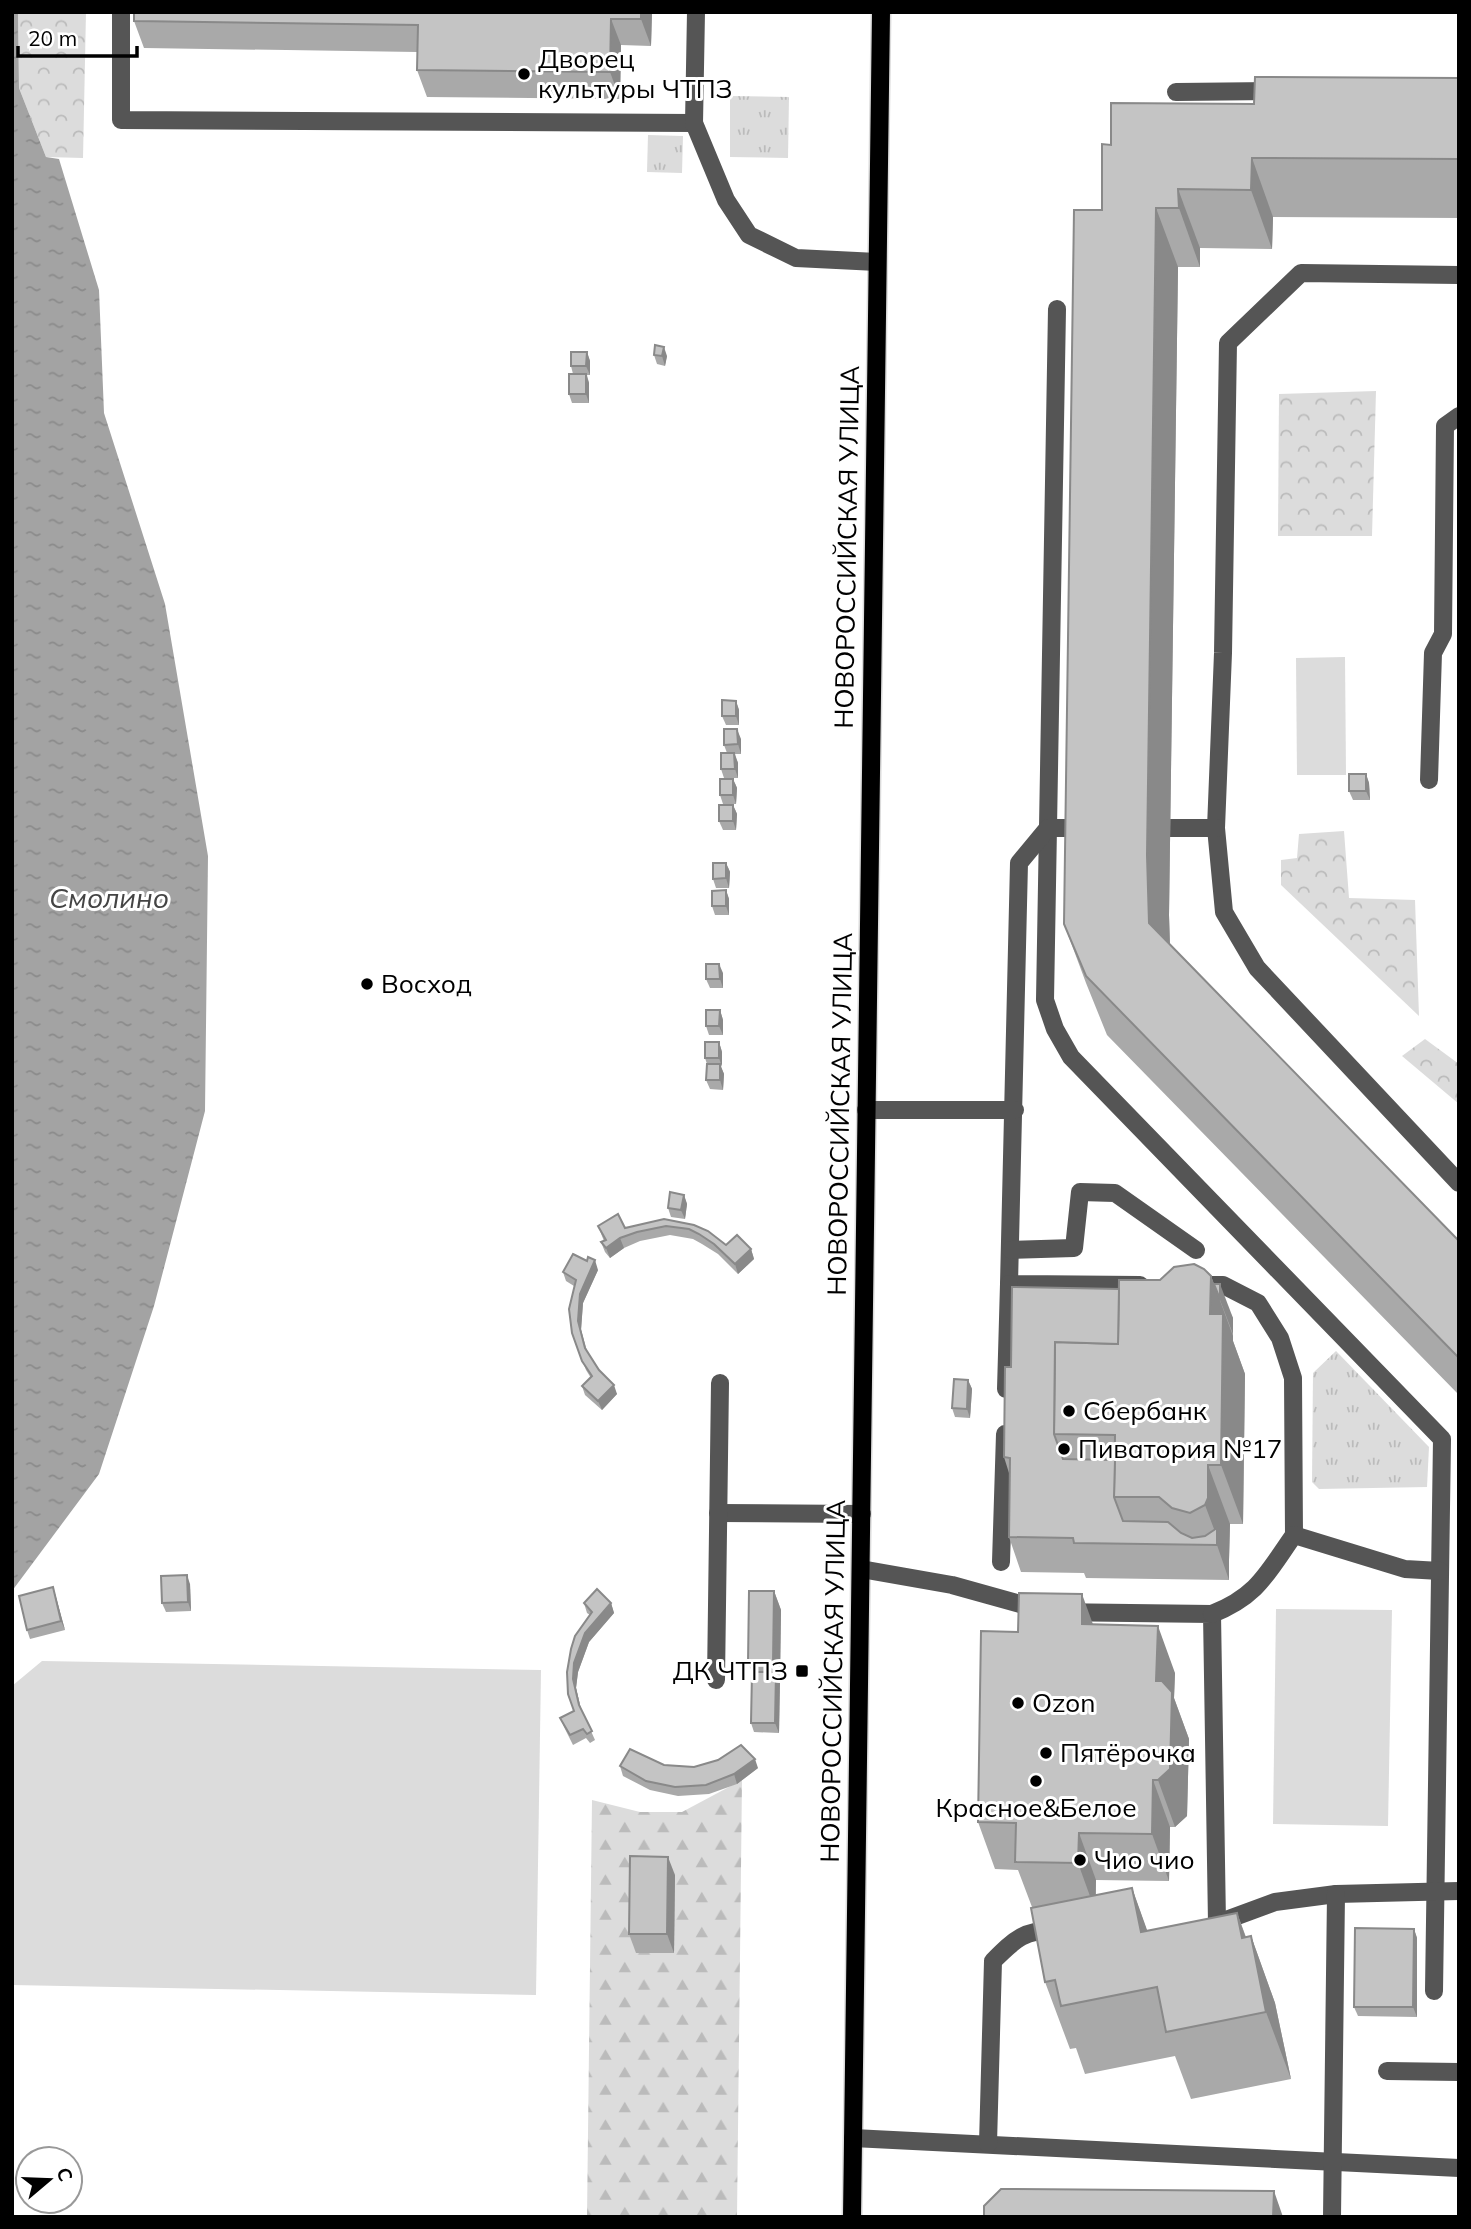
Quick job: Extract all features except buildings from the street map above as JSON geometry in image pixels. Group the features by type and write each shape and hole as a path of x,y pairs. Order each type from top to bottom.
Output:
{"main road":[{"name":"НОВОРОССИЙСКАЯ УЛИЦА","path":"852,2217 881,12"}],"street":[{"path":"121,12 121,120 694,123"},
{"path":"696,12 694,123 726,201 749,235 796,258 877,262"},
{"path":"1176,92 1297,91"},
{"path":"1459,275 1301,273 1228,344 1223,640 1216,828 1224,912 1257,968 1459,1183"},
{"path":"1057,309 1045,1000 1055,1029 1071,1057 1442,1440 1434,1991"},
{"path":"1429,780 1433,653 1451,634 1445,426 1459,416"},
{"path":"1048,828 1088,828"},
{"path":"1001,1562 1015,1110 1019,863 1048,828"},
{"path":"1169,828 1216,828"},
{"path":"866,1110 1015,1110"},
{"path":"1011,1250 1074,1248 1080,1192 1115,1193 1196,1250"},
{"path":"1009,1284 1156,1285"},
{"path":"861,1569 952,1585 1049,1612 1212,1614 1234,1605 1256,1588 1294,1535 1293,1378 1280,1338 1258,1303 1223,1285 1183,1285"},
{"path":"716,1680 720,1383"},
{"path":"718,1513 862,1514"},
{"path":"1294,1535 1405,1569 1440,1571"},
{"path":"1212,1614 1211,1924 1275,1902 1336,1894 1459,1891"},
{"path":"1332,2217 1336,1894"},
{"path":"988,2144 993,1961 1013,1940 1041,1929 1080,1930"},
{"path":"1387,2071 1459,2072"},
{"path":"853,2138 1459,2168"}],"green space":[{"path":"18,12 86,12 83,158 46,157 19,88"},
{"path":"730,96 789,97 788,158 730,157"},
{"path":"648,135 683,136 682,173 647,172"},
{"path":"1376,391 1372,536 1278,536 1279,394"},
{"path":"1345,657 1346,775 1297,775 1296,658"},
{"path":"1344,831 1349,898 1415,900 1419,1016 1281,885 1281,860 1297,858 1299,834"},
{"path":"1425,1039 1459,1064 1459,1104 1402,1056"},
{"path":"1336,1351 1429,1447 1427,1487 1319,1489 1312,1482 1313,1373"},
{"path":"1276,1609 1392,1610 1388,1826 1273,1824"},
{"path":"42,1661 541,1670 536,1995 12,1985 12,1686"},
{"path":"742,1780 737,2217 587,2217 592,1800 640,1812 682,1812"}],"water":[{"name":"Смолино","path":"12,12 18,12 19,88 46,157 59,159 99,290 104,413 165,604 208,856 205,1111 154,1306 99,1474 12,1591"}],"place":[{"name":"Дворец культуры ЧТПЗ","path":"524,74"},
{"name":"Восход","path":"367,984"},
{"name":"Сбербанк","path":"1069,1411"},
{"name":"Пиватория №17","path":"1064,1449"},
{"name":"ДК ЧТПЗ","path":"802,1671"},
{"name":"Ozon","path":"1018,1703"},
{"name":"Пятёрочка","path":"1046,1753"},
{"name":"Красное&Белое","path":"1036,1781"},
{"name":"Чио чио","path":"1080,1860"}]}
